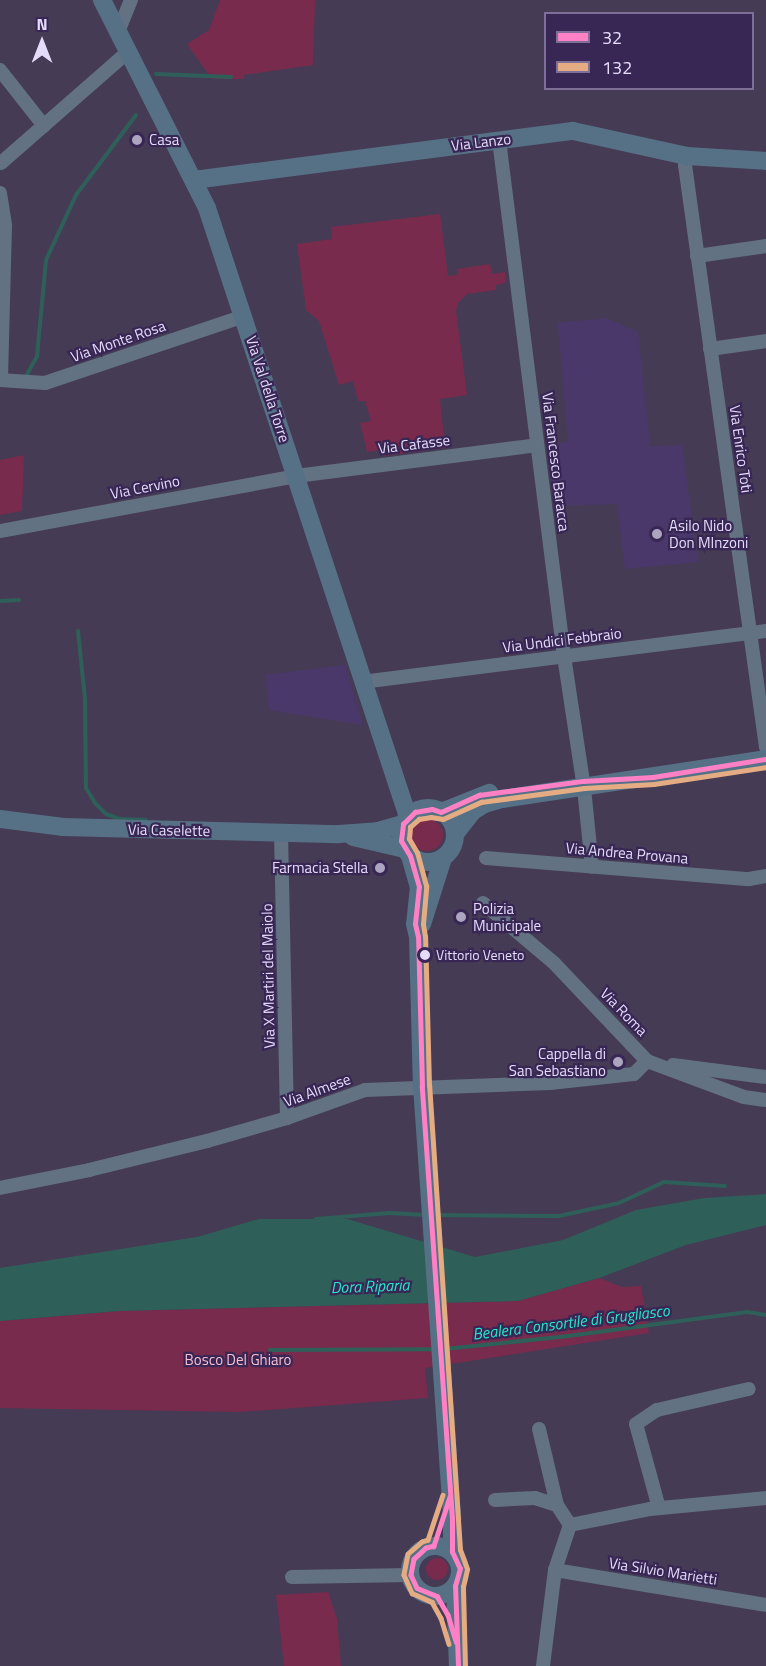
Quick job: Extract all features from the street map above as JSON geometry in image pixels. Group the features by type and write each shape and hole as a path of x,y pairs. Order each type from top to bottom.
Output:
{"street":[{"name":"Via Val della Torre","path":"102,0 207,208 362,682 401,792 419,815"},
{"path":"118,32 130,0"},
{"path":"1,163 129,51"},
{"path":"0,70 44,126"},
{"name":"Via Lanzo","path":"194,180 499,140 581,132 687,156 766,161"},
{"name":"Via Francesco Baracca","path":"499,140 592,867"},
{"name":"Via Enrico Toti","path":"687,156 685,165 766,747"},
{"path":"0,193 5,226 0,380"},
{"path":"698,256 766,246"},
{"name":"Via Monte Rosa","path":"0,380 45,383 244,316"},
{"path":"710,349 766,341"},
{"name":"Via Cafasse","path":"296,476 537,444"},
{"name":"Via Cervino","path":"0,531 296,476"},
{"name":"Via Undici Febbraio","path":"362,682 766,631"},
{"path":"418,937 443,858 450,851 455,834 473,811 484,804 583,785 653,777 766,759"},
{"name":"Via Caselette","path":"0,819 63,827 339,834 378,831 479,795 583,785"},
{"path":"455,834 448,817 419,815 401,833 419,887 415,924 418,937 423,1117 452,1552 460,1569 455,1586 458,1666"},
{"name":"Via X Martiri del Maiolo","path":"281,832 287,1118"},
{"name":"Via Caselette","path":"339,834 408,853"},
{"path":"408,853 426,862 443,858"},
{"name":"Via Andrea Provana","path":"486,858 749,879 766,876"},
{"name":"Via Roma","path":"483,903 554,963 648,1061 744,1097 766,1100"},
{"path":"648,1061 766,1077"},
{"name":"Via Almese","path":"0,1188 100,1168 287,1118 365,1090 422,1086 550,1083 634,1074 648,1061"},
{"path":"659,1508 636,1424 657,1410 749,1389"},
{"path":"539,1429 557,1505 570,1525"},
{"path":"495,1500 535,1498 557,1505"},
{"path":"570,1525 659,1508 766,1498"},
{"path":"434,1546 450,1500"},
{"path":"543,1666 555,1570 570,1525"},
{"path":"452,1552 434,1546 419,1552 414,1559 411,1575 417,1588 437,1596 445,1594 455,1586"},
{"name":"Via Silvio Marietti","path":"555,1570 766,1605"},
{"path":"292,1577 411,1575"},
{"path":"437,1596 456,1640"}],"shaded area":[{"path":"606,318 638,332 650,446 682,445 698,562 625,569 617,504 556,506 548,448 568,441 558,323"},
{"path":"345,665 363,725 269,710 265,675"}],"green space":[{"path":"220,0 315,0 313,65 244,75 244,79 212,79 187,44 209,30"},
{"path":"440,214 448,276 457,275 457,269 490,264 492,274 505,272 506,283 496,285 496,290 467,294 458,303 456,311 467,395 440,399 445,448 383,456 382,450 367,452 360,423 371,421 365,401 358,401 353,381 339,385 319,321 306,310 297,244 332,239 331,227"},
{"path":"24,455 22,511 0,515 0,460"},
{"path":"427,819 438,824 443,835 438,846 427,851 416,846 411,835 416,824"},
{"name":"Bosco Del Ghiaro","path":"599,1278 622,1287 641,1286 649,1333 425,1368 428,1398 240,1412 0,1408 0,1321 119,1311 518,1301"},
{"path":"437,1558 445,1561 448,1569 445,1577 437,1580 429,1577 426,1569 429,1561"},
{"path":"328,1592 337,1619 341,1666 284,1666 276,1595"}],"water":[{"name":"Dora Riparia","path":"766,1194 766,1225 686,1245 599,1278 518,1301 119,1311 0,1321 0,1268 197,1237 259,1219 347,1219 475,1257 563,1240 636,1210 704,1198"}],"waterway":[{"path":"156,74 231,77"},
{"path":"25,378 37,356 46,260 76,195 136,115"},
{"path":"0,601 19,600"},
{"path":"78,631 85,699 86,788 95,803 106,814 120,819 146,820"},
{"path":"436,1215 559,1216 619,1203 664,1182 725,1186"},
{"path":"316,1219 389,1213 426,1215"},
{"name":"Bealera Consortile di Grugliasco","path":"445,1349 568,1336 747,1312 766,1315"},
{"name":"Bealera Consortile di Grugliasco","path":"270,1350 434,1349"}],"transit line":[{"name":"32","path":"458,1666 455,1586 460,1569 452,1552 452,1519 422,1086 418,937 415,924 419,887 410,856 401,841 403,824 415,812 432,809 441,812 479,795 583,781 653,777 766,759"},
{"name":"132","path":"465,1666 463,1587 467,1569 460,1550 429,1086 423,924 426,886 417,853 409,839 410,827 419,819 431,817 443,819 481,802 584,788 654,784 766,767"},
{"name":"132","path":"443,1495 428,1540 422,1542 408,1554 404,1575 412,1593 432,1602 441,1618 449,1644"},
{"name":"32","path":"450,1497 434,1546 426,1548 414,1559 411,1575 417,1588 437,1596 448,1615 456,1642"}],"place":[{"name":"Casa","path":"137,140"},
{"name":"Asilo Nido Don MInzoni","path":"657,534"},
{"name":"Farmacia Stella","path":"380,868"},
{"name":"Polizia Municipale","path":"461,917"},
{"name":"Vittorio Veneto","path":"425,955"},
{"name":"Cappella di San Sebastiano","path":"618,1062"}]}
